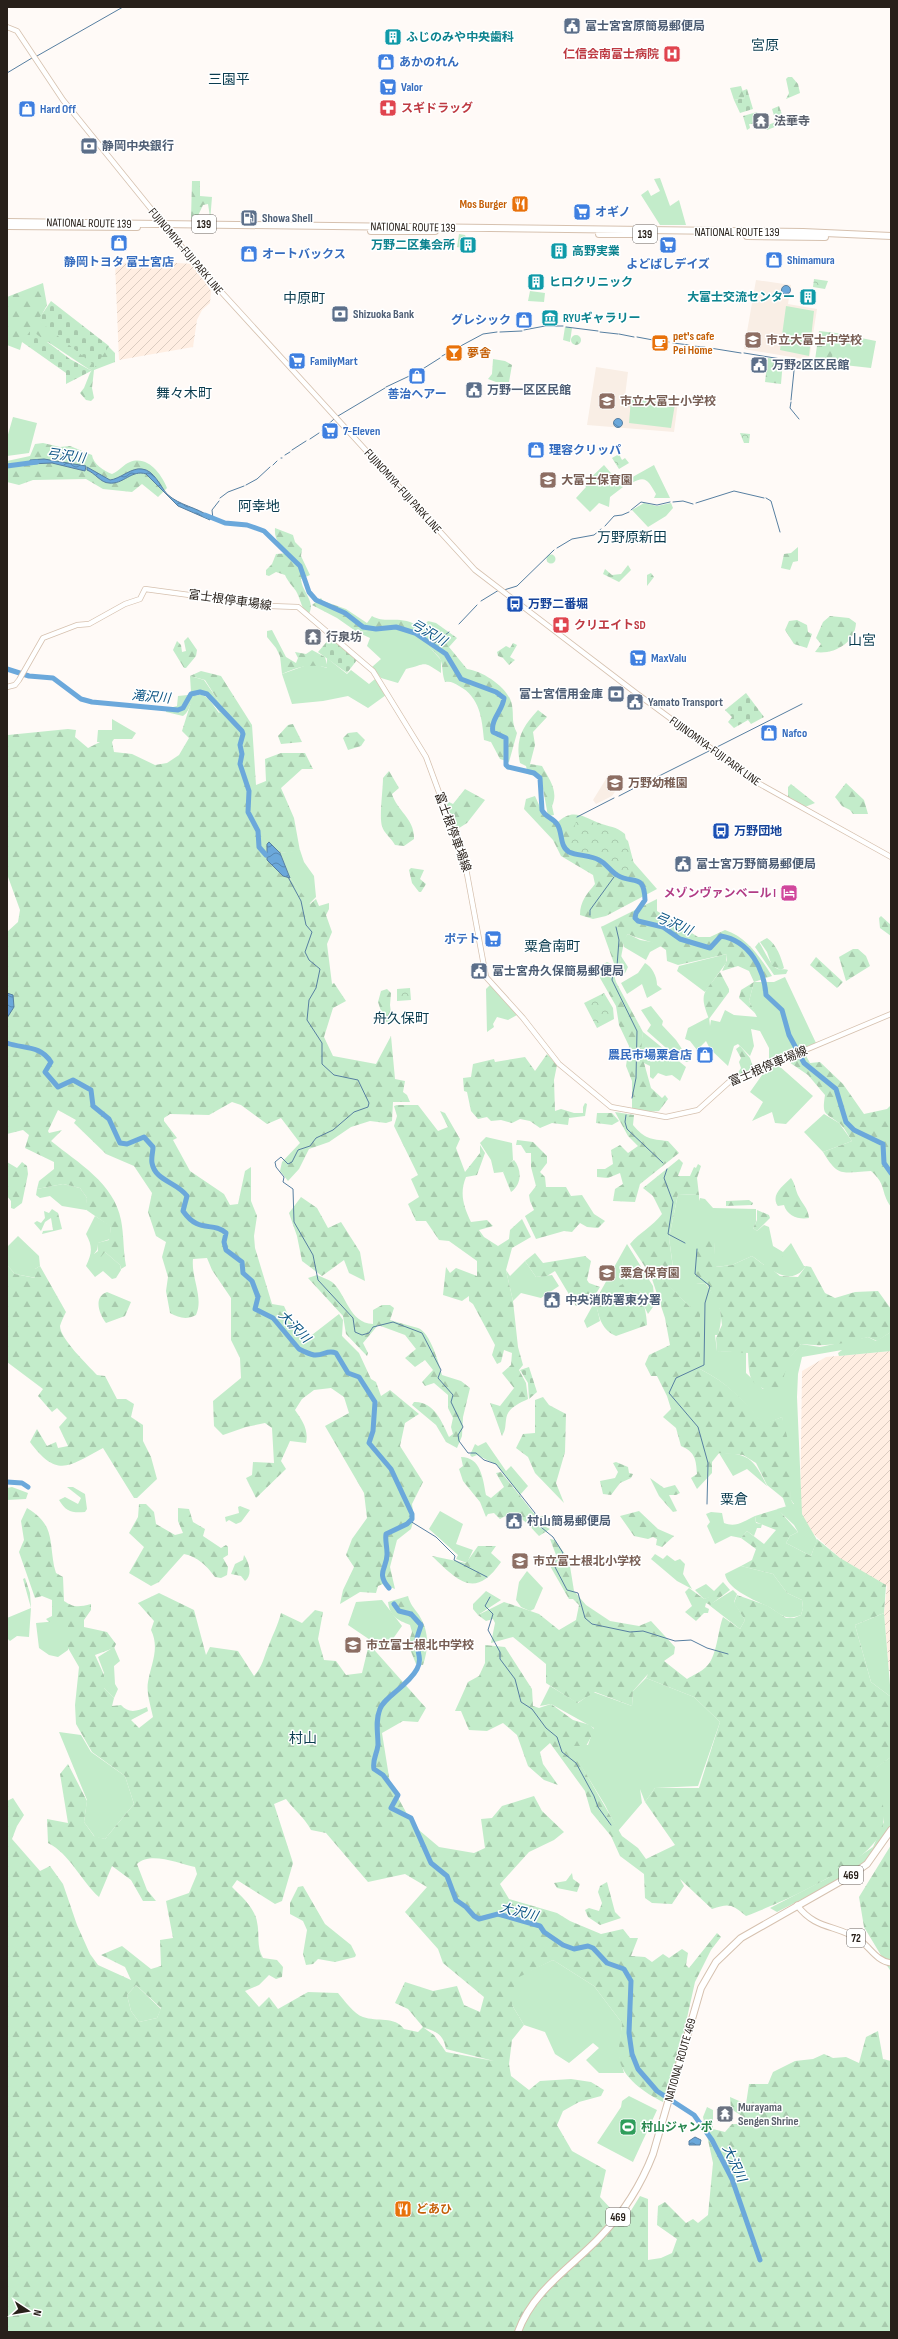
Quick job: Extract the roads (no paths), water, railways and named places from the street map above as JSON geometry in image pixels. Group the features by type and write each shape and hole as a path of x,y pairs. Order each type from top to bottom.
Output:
{"highway":[{"name":"NATIONAL ROUTE 139","path":"7,222 891,240"},
{"name":"NATIONAL ROUTE 139","path":"7,226 164,225 803,232 891,236"},
{"name":"469","path":"797,1904 850,1876 867,1864 891,1830"},
{"name":"NATIONAL ROUTE 469","path":"518,2332 530,2307 541,2292 601,2237 625,2208 645,2174 660,2130 701,1988 708,1974 716,1962 732,1944 797,1904"}],"main road":[{"name":"FUJINOMIYA-FUJI PARK LINE","path":"7,27 17,30 63,100 164,225 242,316 475,570 712,749 772,792 891,857"},
{"name":"富士根停車場線","path":"7,687 15,685 23,674 43,638 77,625 92,622 125,604 140,599 145,589 270,606 298,607 373,671 420,745 468,870 486,977 523,1018 565,1071 611,1107 670,1117 698,1110 729,1082 891,1014"},
{"name":"72","path":"797,1904 809,1919 855,1937 876,1956 891,1963"}],"water":[{"path":"786,285 791,290 786,295 781,290"},
{"path":"618,418 623,423 618,428 613,423"},
{"path":"44,459 86,466 85,471 52,463 30,464 30,460"},
{"path":"87,467 110,480 118,478 130,471 138,469 146,470 153,475 167,494 172,498 200,511 210,517 210,520 178,506 146,474 136,474 119,482 106,483 87,470"},
{"path":"269,842 280,853 290,878 283,876 267,860 267,844"},
{"path":"7,993 13,995 14,1007 7,1018"},
{"path":"695,2137 701,2140 700,2145 689,2145 689,2141"}],"waterway":[{"path":"37,56 123,7"},
{"path":"7,73 32,58"},
{"path":"524,330 545,326 563,326"},
{"path":"566,327 598,331"},
{"path":"500,332 522,331"},
{"path":"442,356 483,334 497,332"},
{"path":"600,332 618,334"},
{"path":"619,334 634,337"},
{"path":"637,337 653,340"},
{"path":"654,340 669,342"},
{"path":"673,343 689,345"},
{"path":"692,346 705,347"},
{"path":"710,348 741,353"},
{"path":"744,353 812,364"},
{"path":"421,370 440,358"},
{"path":"791,400 795,361"},
{"path":"386,387 420,371"},
{"path":"338,416 385,388"},
{"path":"791,402 790,408 799,419"},
{"path":"322,430 334,419"},
{"path":"310,439 319,433"},
{"path":"292,450 306,441"},
{"path":"285,455 290,452"},
{"path":"273,465 277,461"},
{"name":"弓沢川","path":"7,466 37,462"},
{"path":"246,485 257,479 270,467"},
{"path":"220,498 228,492 244,486"},
{"path":"696,503 734,491 764,498"},
{"path":"766,498 771,501 780,532"},
{"path":"213,519 212,510 219,501"},
{"path":"673,502 683,501 693,504"},
{"path":"631,510 641,502 657,505 670,502"},
{"path":"605,526 614,516 629,512"},
{"name":"弓沢川","path":"205,515 225,523 247,525 264,531 300,566 309,592 316,600 345,613 363,627 376,629 396,627 415,633 446,654 461,679 496,692 504,698 493,723 493,732 506,738 506,765 508,767 534,773 540,778 542,810 559,827 562,843 566,849 569,852 595,858 604,863 617,875 640,882 644,891 645,900 636,913 635,918 638,921 663,927 680,939 710,948 721,936 731,939 747,950 759,966 765,985 766,995 782,1010 789,1035 804,1063 836,1089 846,1122 854,1130 883,1144 884,1163 891,1173"},
{"path":"557,548 572,539 594,535 601,529"},
{"path":"504,590 517,586 554,550"},
{"path":"481,601 499,590"},
{"path":"459,624 477,605"},
{"path":"432,645 449,632"},
{"name":"滝沢川","path":"7,669 29,676 53,678 81,699 92,702 178,710 183,708 191,694 200,692 207,694 242,731 243,734 240,745 242,754 240,764 249,791 248,812 258,831 259,847 266,855"},
{"path":"715,748 802,704"},
{"path":"647,782 711,750"},
{"path":"619,796 644,783"},
{"path":"577,817 614,798"},
{"path":"288,877 301,901 306,925 312,932 305,952 309,960 320,969 316,988 309,1000 307,1020 322,1043 322,1064 334,1075 358,1080 369,1103 368,1107 354,1112 333,1130 316,1138 310,1146 298,1150 292,1162 288,1164 281,1157 275,1162 276,1167 284,1177 283,1182 293,1189 294,1222 313,1255 318,1280 353,1318 355,1332 362,1335 369,1333 373,1327 393,1322 422,1333 441,1370 438,1378 453,1395 451,1402 463,1427 458,1435 459,1441 468,1453 476,1453 484,1460 496,1464 535,1513 536,1523 553,1537 563,1553 555,1561 555,1567 567,1590 578,1593 585,1618 592,1624 630,1632 643,1631 675,1641 691,1640 707,1648 728,1654"},
{"path":"590,915 590,910 614,877"},
{"path":"616,927 619,940 617,966"},
{"path":"613,973 612,980 637,1031 636,1078 632,1098"},
{"name":"大沢川","path":"7,1043 37,1050 47,1057 51,1062 45,1072 58,1087 73,1080 91,1090 93,1106 109,1119 120,1143 127,1144 144,1137 153,1147 152,1163 157,1174 178,1187 187,1196 183,1211 194,1222 200,1225 216,1228 226,1233 224,1242 226,1250 242,1262 243,1273 252,1281 258,1297 255,1309 273,1318 299,1349 314,1355 320,1355 328,1352 336,1353 348,1373 359,1377 375,1402 373,1431 369,1443 391,1469 412,1514 412,1519 407,1524 386,1534 387,1558 382,1574 385,1583 389,1588"},
{"path":"626,1115 625,1122 627,1129 663,1163"},
{"path":"667,1169 664,1178 673,1202 668,1234 685,1243"},
{"path":"697,1249 695,1274 710,1286 705,1303 704,1365 676,1378 669,1393 698,1427 708,1463 707,1504"},
{"path":"7,1482 22,1483 28,1487"},
{"path":"410,1521 436,1537 455,1556 454,1560 487,1577"},
{"path":"490,1597 485,1606 493,1614 488,1630 500,1652 500,1659 515,1679 521,1702 532,1709 546,1728 557,1737 562,1752 576,1763 594,1796 598,1807 611,1825"},
{"name":"大沢川","path":"394,1604 399,1611 411,1614 421,1625 417,1638 419,1665 408,1681 382,1705 378,1718 378,1745 374,1760 374,1769 383,1775 398,1795 391,1808 411,1818 431,1863 447,1876 456,1900 466,1907 474,1916 479,1919 498,1914 540,1926 544,1932 563,1945 574,1949 588,1946 593,1948 607,1963 624,1969 631,1981 629,2033 632,2054 638,2069 657,2091 694,2115 712,2140 732,2179 760,2260"}],"place":[{"name":"富士宮宮原簡易郵便局","path":"572,26"},
{"name":"ふじのみや中央歯科","path":"393,37"},
{"name":"仁信会南富士病院","path":"672,54"},
{"name":"あかのれん","path":"386,62"},
{"name":"Valor","path":"388,87"},
{"name":"スギドラッグ","path":"388,108"},
{"name":"Hard Off","path":"27,109"},
{"name":"法華寺","path":"761,121"},
{"name":"静岡中央銀行","path":"89,146"},
{"name":"Mos Burger","path":"520,204"},
{"name":"オギノ","path":"582,212"},
{"name":"Showa Shell","path":"249,218"},
{"name":"静岡トヨタ 富士宮店","path":"119,243"},
{"name":"万野二区集会所","path":"468,245"},
{"name":"よどばしデイズ","path":"668,245"},
{"name":"高野実業","path":"559,251"},
{"name":"オートバックス","path":"249,254"},
{"name":"Shimamura","path":"774,260"},
{"name":"ヒロクリニック","path":"536,282"},
{"name":"大富士交流センター","path":"808,297"},
{"name":"Shizuoka Bank","path":"340,314"},
{"name":"RYUギャラリー","path":"550,318"},
{"name":"グレシック","path":"524,320"},
{"name":"市立大富士中学校","path":"753,340"},
{"name":"pet's cafe Pei Home","path":"660,343"},
{"name":"夢舎","path":"454,353"},
{"name":"FamilyMart","path":"297,361"},
{"name":"万野2区区民館","path":"759,365"},
{"name":"善治ヘアー","path":"417,376"},
{"name":"万野一区区民館","path":"474,390"},
{"name":"市立大富士小学校","path":"607,401"},
{"name":"7-Eleven","path":"330,431"},
{"name":"理容クリッパ","path":"536,450"},
{"name":"大富士保育園","path":"548,480"},
{"name":"万野二番堀","path":"515,604"},
{"name":"クリエイトSD","path":"561,625"},
{"name":"行泉坊","path":"313,637"},
{"name":"MaxValu","path":"638,658"},
{"name":"富士宮信用金庫","path":"616,694"},
{"name":"Yamato Transport","path":"635,702"},
{"name":"Nafco","path":"769,733"},
{"name":"万野幼稚園","path":"615,783"},
{"name":"万野団地","path":"721,831"},
{"name":"富士宮万野簡易郵便局","path":"683,864"},
{"name":"メゾンヴァンベール I","path":"789,893"},
{"name":"ポテト","path":"493,939"},
{"name":"富士宮舟久保簡易郵便局","path":"479,971"},
{"name":"農民市場粟倉店","path":"705,1055"},
{"name":"粟倉保育園","path":"607,1273"},
{"name":"中央消防署東分署","path":"552,1300"},
{"name":"村山簡易郵便局","path":"514,1521"},
{"name":"市立富士根北小学校","path":"520,1561"},
{"name":"市立富士根北中学校","path":"353,1645"},
{"name":"Murayama Sengen Shrine","path":"725,2114"},
{"name":"村山ジャンボ","path":"628,2127"},
{"name":"どあひ","path":"403,2209"}],"district":[{"name":"宮原","path":"765,45"},
{"name":"三園平","path":"229,79"},
{"name":"中原町","path":"304,298"},
{"name":"舞々木町","path":"184,393"},
{"name":"阿幸地","path":"259,506"},
{"name":"万野原新田","path":"632,537"},
{"name":"山宮","path":"862,640"},
{"name":"粟倉南町","path":"552,946"},
{"name":"舟久保町","path":"401,1018"},
{"name":"粟倉","path":"734,1499"},
{"name":"村山","path":"303,1738"}]}
